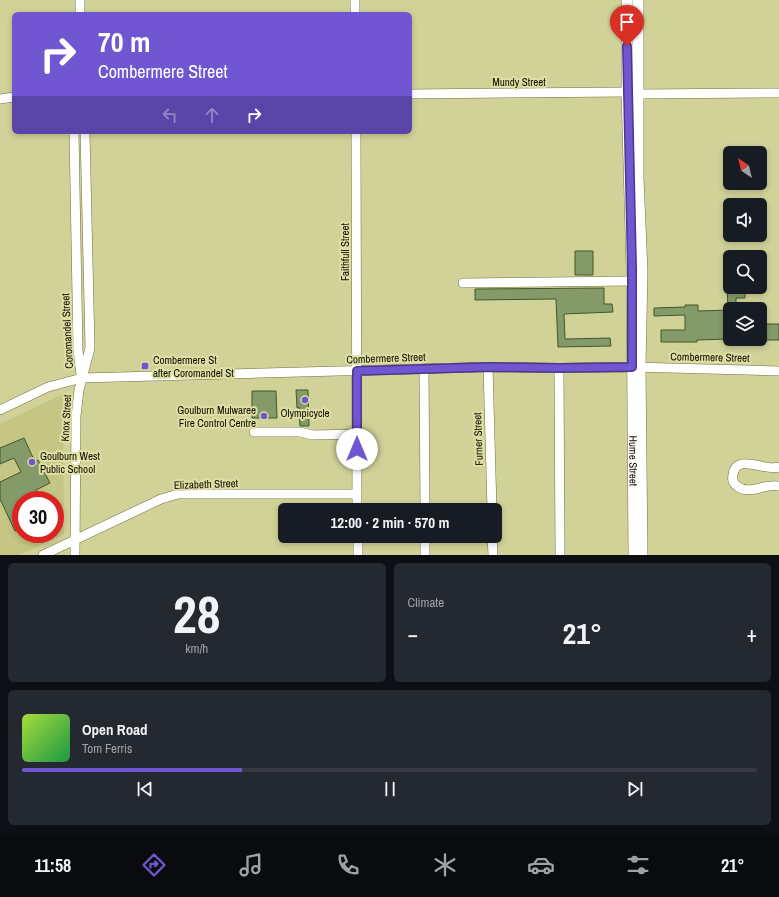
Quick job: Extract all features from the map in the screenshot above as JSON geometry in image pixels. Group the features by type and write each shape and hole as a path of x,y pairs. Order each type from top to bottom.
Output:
{"main road":[{"path":"627,0 627,92 636,367"},
{"path":"636,367 642,272 638,178 638,0"},
{"name":"Hume Street","path":"634,555 636,367"},
{"name":"Hume Street","path":"636,367 642,555"}],"street":[{"path":"80,0 80,12"},
{"path":"356,0 356,12"},
{"name":"Mundy Street","path":"412,94 627,92"},
{"path":"639,94 779,93"},
{"path":"0,99 12,97"},
{"name":"Coromandel Street","path":"74,134 78,350 82,378"},
{"name":"Coromandel Street","path":"82,378 90,348 84,134"},
{"name":"Faithfull Street","path":"356,134 358,503"},
{"path":"75,167 85,167"},
{"path":"76,228 87,227"},
{"path":"463,283 632,281"},
{"path":"77,290 88,289"},
{"name":"Combermere Street","path":"1,408 48,387 82,378 488,367 636,367 779,371"},
{"name":"Furner Street","path":"488,367 492,503"},
{"path":"424,368 425,503"},
{"path":"559,368 560,555"},
{"name":"Knox Street","path":"75,555 76,416 82,378"},
{"path":"254,432 300,432 314,435 357,434"},
{"path":"779,467 767,468 745,463 740,464 735,467 732,478 734,484 744,490 751,490 767,485 779,486"},
{"name":"Elizabeth Street","path":"44,555 161,499 178,494 358,494"},
{"path":"358,543 358,555"},
{"path":"425,543 425,555"},
{"path":"492,543 493,555"}],"shaded area":[{"name":"Goulburn West Public School","path":"63,394 64,491 12,491 12,543 45,543 19,555 0,555 0,424"}],"building":[{"path":"575,251 593,251 593,275 575,275"},
{"path":"604,288 604,304 612,304 613,312 564,314 565,339 610,338 611,346 558,347 556,299 475,300 475,289"},
{"path":"727,294 745,294 745,298 736,298 736,302 728,302"},
{"path":"685,305 698,305 698,311 723,310 723,339 697,340 697,342 661,342 661,330 685,330 685,315 654,316 654,308 685,307"},
{"path":"767,324 779,324 779,340 767,340"},
{"path":"296,390 308,390 309,426 300,426"},
{"path":"252,391 276,391 277,418 252,418"},
{"path":"24,438 35,462 38,460 50,483 36,491 12,491 12,525 0,499 0,482 21,472 14,458 0,464 0,448"}],"place":[{"name":"Combermere St after Coromandel St","path":"145,366"},
{"name":"Olympicycle","path":"305,400"},
{"name":"Goulburn Mulwaree Fire Control Centre","path":"264,416"},
{"name":"Goulburn West Public School","path":"32,462"}],"route":[{"path":"357,449 357,371 488,367 632,367 632,269 627,46"}]}
